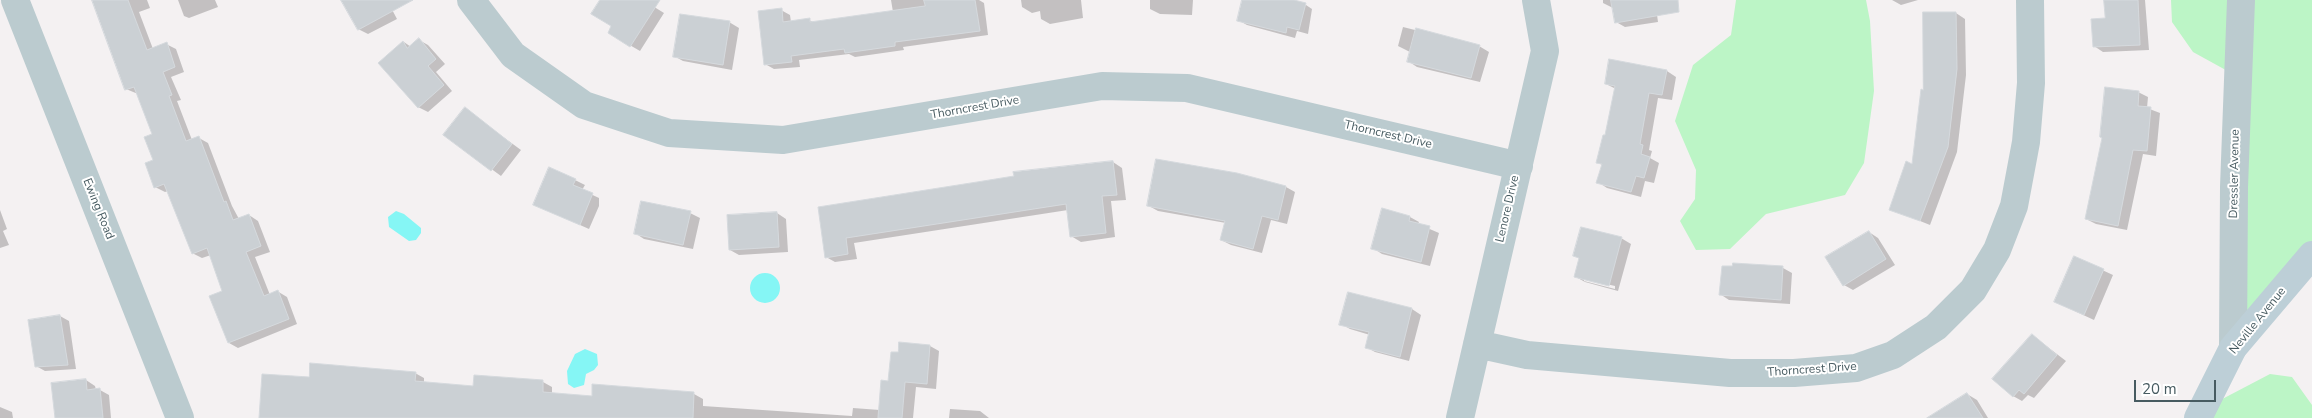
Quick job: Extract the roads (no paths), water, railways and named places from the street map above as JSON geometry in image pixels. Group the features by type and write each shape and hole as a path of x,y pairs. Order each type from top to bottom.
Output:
{"street":[{"name":"Ewing Road","path":"15,0 180,418"},
{"name":"Thorncrest Drive","path":"471,0 513,56 584,105 669,133 783,140 1102,86 1187,88 1518,166"},
{"name":"Lenore Drive","path":"1460,418 1545,51 1536,0"},
{"name":"Thorncrest Drive","path":"1477,344 1527,355 1730,373 1794,374 1856,368 1893,355 1936,327 1973,290 1997,250 2014,206 2026,142 2031,83 2030,0"},
{"name":"Dressler Avenue","path":"2233,348 2234,188 2241,0"},
{"name":"Neville Avenue","path":"2198,418 2233,348 2312,255"}],"water":[{"path":"396,211 404,214 421,228 421,233 416,240 409,241 389,227 388,217"},
{"path":"765,273 776,277 780,288 776,299 765,303 754,299 750,288 754,277"},
{"path":"585,349 597,354 598,365 594,370 586,374 584,385 574,388 568,384 567,371 575,354"}]}
